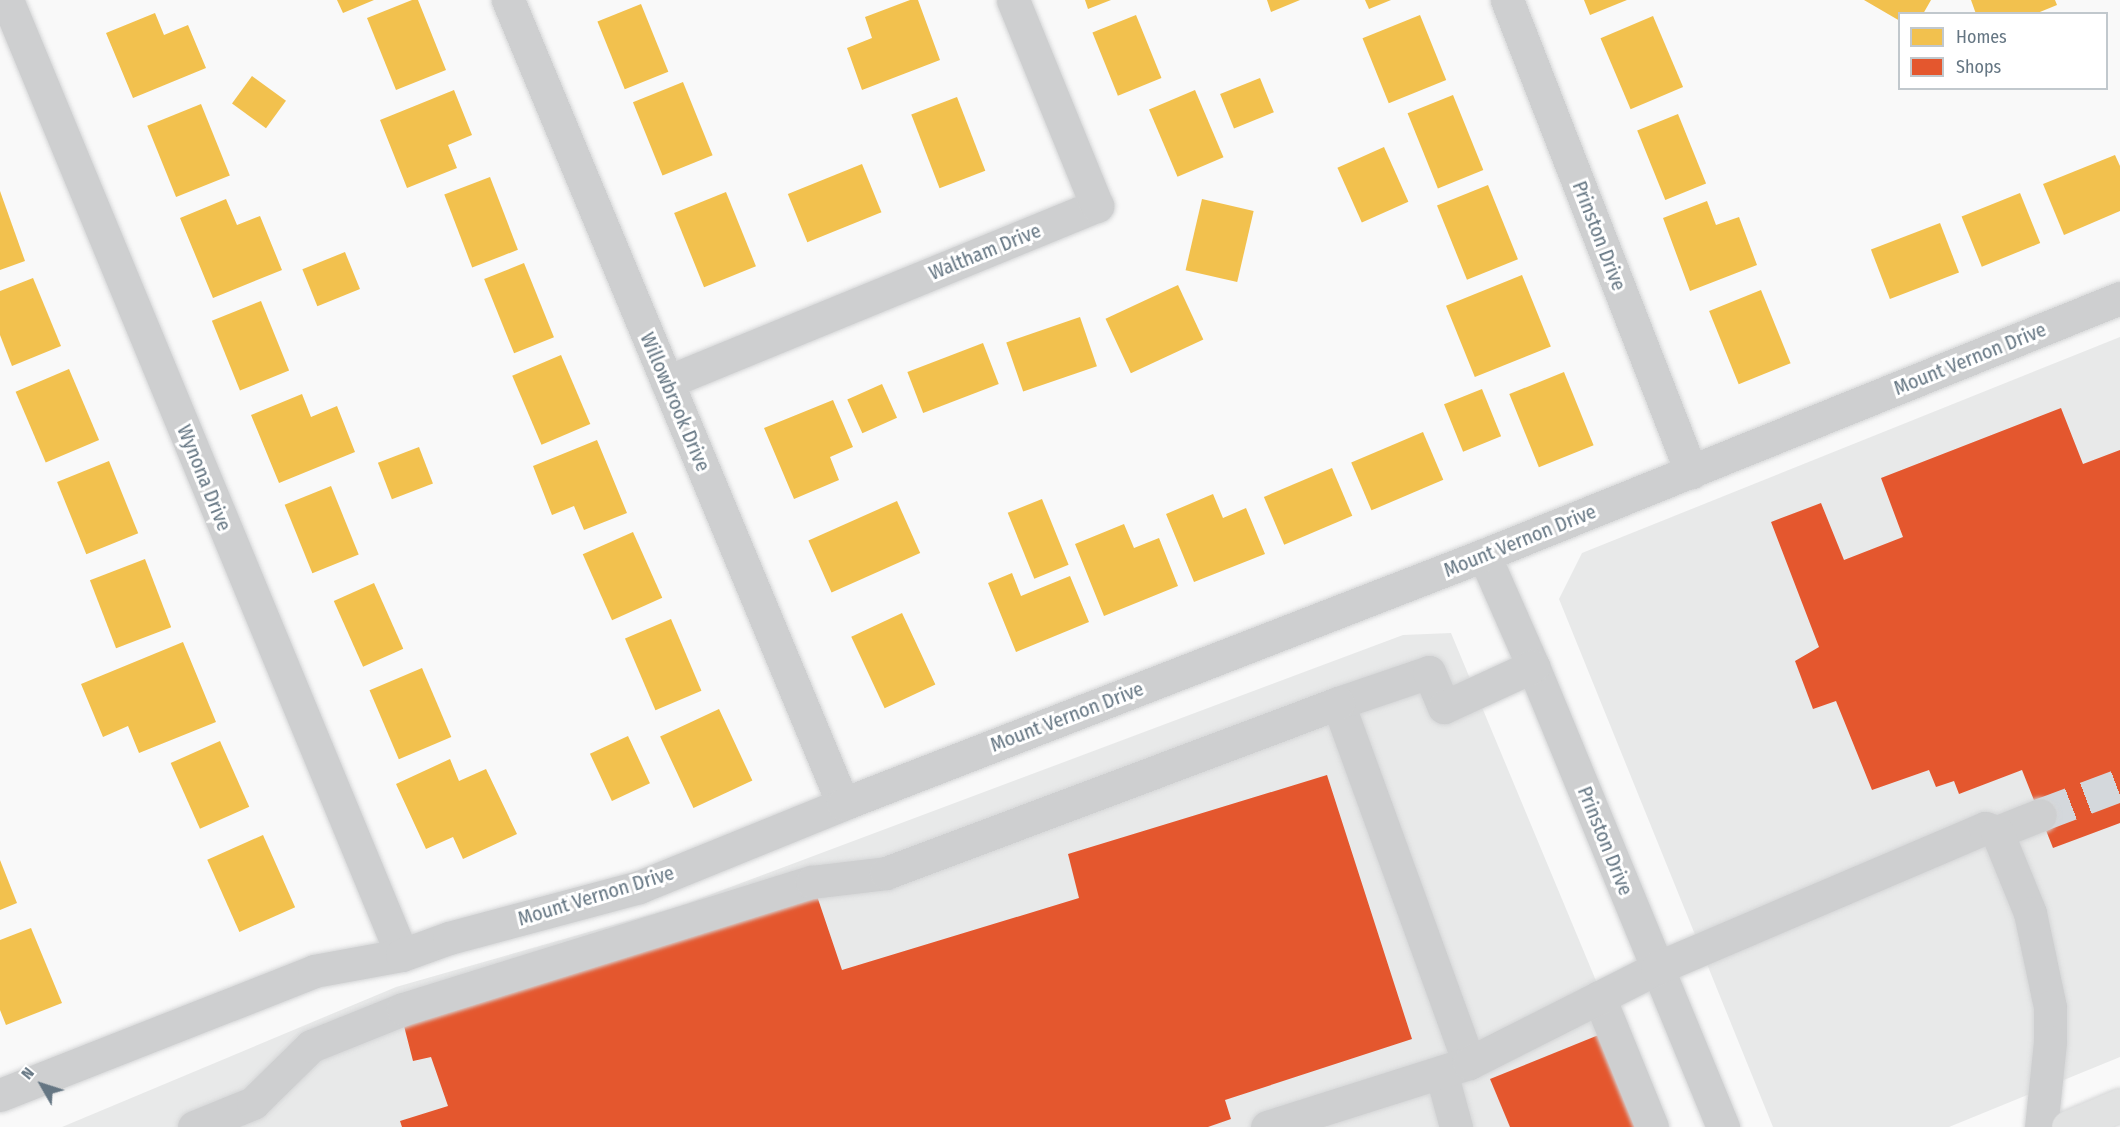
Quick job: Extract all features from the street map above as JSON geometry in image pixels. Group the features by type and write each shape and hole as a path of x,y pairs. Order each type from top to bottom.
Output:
{"main road":[{"path":"2068,1127 2120,1105"}],"street":[{"name":"Wynona Drive","path":"7,0 402,955"},
{"name":"Willowbrook Drive","path":"508,0 843,804"},
{"name":"Waltham Drive","path":"667,382 1097,206 1013,0"},
{"name":"Prinston Drive","path":"1507,0 1691,472"},
{"name":"Mount Vernon Drive","path":"0,1095 314,971 402,955 449,938 639,887 843,804 1484,555 2120,298"},
{"name":"Prinston Drive","path":"1484,555 1533,666 1723,1127"},
{"path":"194,1127 253,1103 311,1046 403,1009 812,882 886,873 1338,703 1430,672 1444,707 1533,666"},
{"path":"1338,703 1455,1067 1456,1127"},
{"path":"1267,1127 1455,1067 1657,968 1985,828 1997,832 2040,815"},
{"path":"1997,832 2030,913 2050,1007 2050,1042 2041,1127"},
{"path":"1599,997 1652,1127"}],"shaded area":[{"path":"2120,337 2120,1057 1949,1127 1773,1127 1559,599 1582,553"},
{"path":"1451,633 1657,1127 62,1127 396,987 680,906 1403,635"}],"building: Homes":[{"path":"337,0 374,0 343,13"},
{"path":"412,0 418,0 446,70 396,90 367,18"},
{"path":"910,0 918,0 940,60 862,90 847,48 872,38 865,17"},
{"path":"1085,0 1111,0 1088,9"},
{"path":"1267,0 1300,0 1271,12"},
{"path":"1365,0 1391,0 1369,9"},
{"path":"1584,0 1627,0 1590,15"},
{"path":"1864,0 1931,0 1924,12 1898,12 1898,20"},
{"path":"1971,0 2055,0 2057,5 2040,12 1975,12"},
{"path":"641,4 668,72 625,89 597,22"},
{"path":"155,13 164,35 188,25 206,68 133,98 106,33"},
{"path":"1136,15 1161,78 1118,96 1092,33"},
{"path":"1420,15 1446,80 1389,103 1363,38"},
{"path":"1653,16 1683,87 1631,109 1601,38"},
{"path":"252,76 286,101 266,128 232,104"},
{"path":"1260,78 1274,112 1234,128 1220,94"},
{"path":"683,82 713,155 663,175 633,102"},
{"path":"454,90 472,135 448,145 457,168 407,188 380,120"},
{"path":"1195,90 1224,157 1177,177 1149,110"},
{"path":"1453,95 1483,170 1438,188 1408,113"},
{"path":"957,97 985,171 940,188 911,115"},
{"path":"201,104 230,175 176,197 147,126"},
{"path":"1678,114 1706,184 1665,200 1637,130"},
{"path":"1384,147 1408,202 1362,223 1337,168"},
{"path":"2115,155 2120,166 2120,211 2064,235 2043,184"},
{"path":"862,164 881,212 807,242 788,194"},
{"path":"490,177 518,250 472,267 444,195"},
{"path":"1488,185 1518,259 1467,280 1437,206"},
{"path":"0,191 25,261 0,270"},
{"path":"726,192 756,266 704,287 674,213"},
{"path":"2020,193 2040,243 1982,267 1962,217"},
{"path":"226,199 237,225 260,216 282,270 213,298 180,218"},
{"path":"1202,199 1254,211 1237,282 1186,270"},
{"path":"1707,201 1716,225 1739,217 1757,265 1690,291 1663,218"},
{"path":"1940,223 1959,272 1890,299 1871,250"},
{"path":"345,252 360,289 317,306 302,269"},
{"path":"524,263 554,337 514,353 484,279"},
{"path":"1522,275 1551,346 1475,377 1446,306"},
{"path":"33,278 61,346 12,366 0,335 0,291"},
{"path":"1178,285 1203,339 1131,373 1105,319"},
{"path":"1761,290 1791,363 1739,384 1709,311"},
{"path":"261,301 289,371 240,390 212,321"},
{"path":"1080,317 1097,366 1023,392 1006,342"},
{"path":"983,343 999,384 923,413 907,372"},
{"path":"561,355 590,424 542,445 512,376"},
{"path":"69,369 99,440 46,463 16,392"},
{"path":"1564,372 1594,445 1539,467 1509,394"},
{"path":"882,384 897,418 862,433 847,399"},
{"path":"1482,389 1501,436 1463,452 1444,404"},
{"path":"302,394 311,417 337,406 355,452 279,483 251,415"},
{"path":"833,400 853,447 830,457 839,480 794,499 764,428"},
{"path":"1423,432 1443,480 1372,510 1351,462"},
{"path":"597,440 627,513 584,530 574,506 552,515 533,466"},
{"path":"419,447 433,483 392,499 378,463"},
{"path":"109,461 138,533 86,554 57,482"},
{"path":"1332,468 1352,516 1284,545 1264,497"},
{"path":"331,486 359,555 312,573 285,505"},
{"path":"1213,494 1223,518 1246,508 1265,554 1194,582 1166,514"},
{"path":"1042,499 1069,565 1034,579 1008,513"},
{"path":"897,501 920,553 832,593 808,540"},
{"path":"1124,524 1134,548 1159,538 1178,586 1104,616 1075,544"},
{"path":"633,532 662,598 612,620 583,554"},
{"path":"145,559 171,627 116,648 90,580"},
{"path":"1012,573 1021,596 1070,576 1089,622 1016,652 988,583"},
{"path":"374,583 403,649 363,667 334,601"},
{"path":"902,613 935,685 885,708 851,637"},
{"path":"671,619 701,691 655,710 625,639"},
{"path":"183,642 216,722 139,753 128,726 103,737 81,684"},
{"path":"422,668 451,737 399,759 370,690"},
{"path":"719,709 752,781 693,808 660,736"},
{"path":"628,736 650,783 612,801 590,754"},
{"path":"220,741 249,807 200,829 171,763"},
{"path":"450,759 459,781 486,769 517,834 463,859 453,837 426,849 396,784"},
{"path":"263,835 295,907 239,932 207,860"},
{"path":"0,860 17,903 0,910"},
{"path":"31,928 62,1003 6,1025 0,1010 0,940"}],"building: Shops":[{"path":"2061,408 2083,464 2120,450 2120,823 2053,848 2022,770 1959,794 1954,781 1936,787 1929,770 1872,790 1836,701 1813,709 1795,661 1819,647 1771,522 1821,503 1844,560 1903,537 1881,478"},
{"path":"1327,775 1412,1039 1225,1100 1231,1119 1208,1127 402,1127 400,1121 448,1106 431,1057 413,1061 404,1026 817,896 842,970 1079,898 1068,854"},
{"path":"1606,1032 1645,1127 1510,1127 1490,1079"}],"tunnel":[{"path":"2040,815 2120,785"}]}
